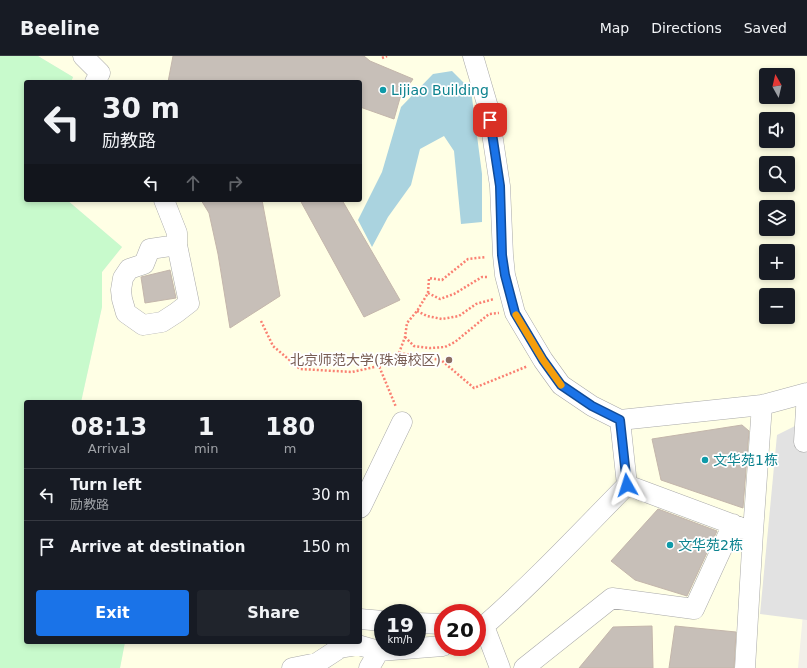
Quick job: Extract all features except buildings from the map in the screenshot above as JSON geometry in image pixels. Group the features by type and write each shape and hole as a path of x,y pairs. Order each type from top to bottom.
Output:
{"lane":[{"path":"83,56 100,74 96,80"},
{"path":"473,56 488,107 500,186 502,255 507,285 515,313 543,360 561,385 592,406 620,420 762,405 807,393 804,442"},
{"path":"165,202 176,233 176,245"},
{"path":"746,668 762,405"},
{"path":"620,420 627,485"},
{"path":"362,507 402,422"},
{"path":"627,485 754,532"},
{"path":"486,622 510,602 576,538 627,485"},
{"path":"524,668 612,598 694,609 732,524"},
{"path":"362,619 374,620"},
{"path":"486,641 500,668"},
{"path":"292,668 317,663 340,648 358,645 374,650"},
{"path":"369,668 376,656"}],"path":[{"path":"382,58 387,56"},
{"path":"261,321 273,346 300,369 352,372 379,366 399,353 405,337 407,323 417,311 428,293 429,278 442,280 468,259 502,255"},
{"path":"428,293 440,299 454,294 482,277 507,285"},
{"path":"417,311 442,320 459,316 507,285"},
{"path":"405,337 414,346 430,348 445,347 455,342 489,314 515,313"},
{"path":"399,353 441,360 474,388 543,360"},
{"path":"379,366 402,422"}],"shaded area":[{"name":"北京师范大学(珠海校区)","path":"38,56 807,56 807,571 798,668 120,668 125,644 362,644 362,400 81,400 102,307 102,272 122,247 69,202 362,202 362,80 72,80 73,77"},
{"path":"807,420 807,620 760,614 777,435"}],"green space":[{"path":"0,56 38,56 73,77 72,80 24,80 24,202 69,202 122,247 102,272 102,307 81,400 24,400 24,644 125,644 120,668 0,668"}],"water":[{"path":"452,71 471,90 482,174 482,222 461,224 454,151 444,136 420,149 411,185 388,217 372,247 358,220 382,172 401,107 433,74"}],"slow traffic":[{"path":"516,315 543,360 561,385"}],"place":[{"name":"Lijiao Building","path":"383,90"},
{"name":"北京师范大学(珠海校区)","path":"449,360"},
{"name":"文华苑1栋","path":"705,460"},
{"name":"文华苑2栋","path":"670,545"}],"route":[{"path":"490,120 500,186 502,255 505,275 515,313 543,360 561,385 592,406 620,420 627,485"}]}
